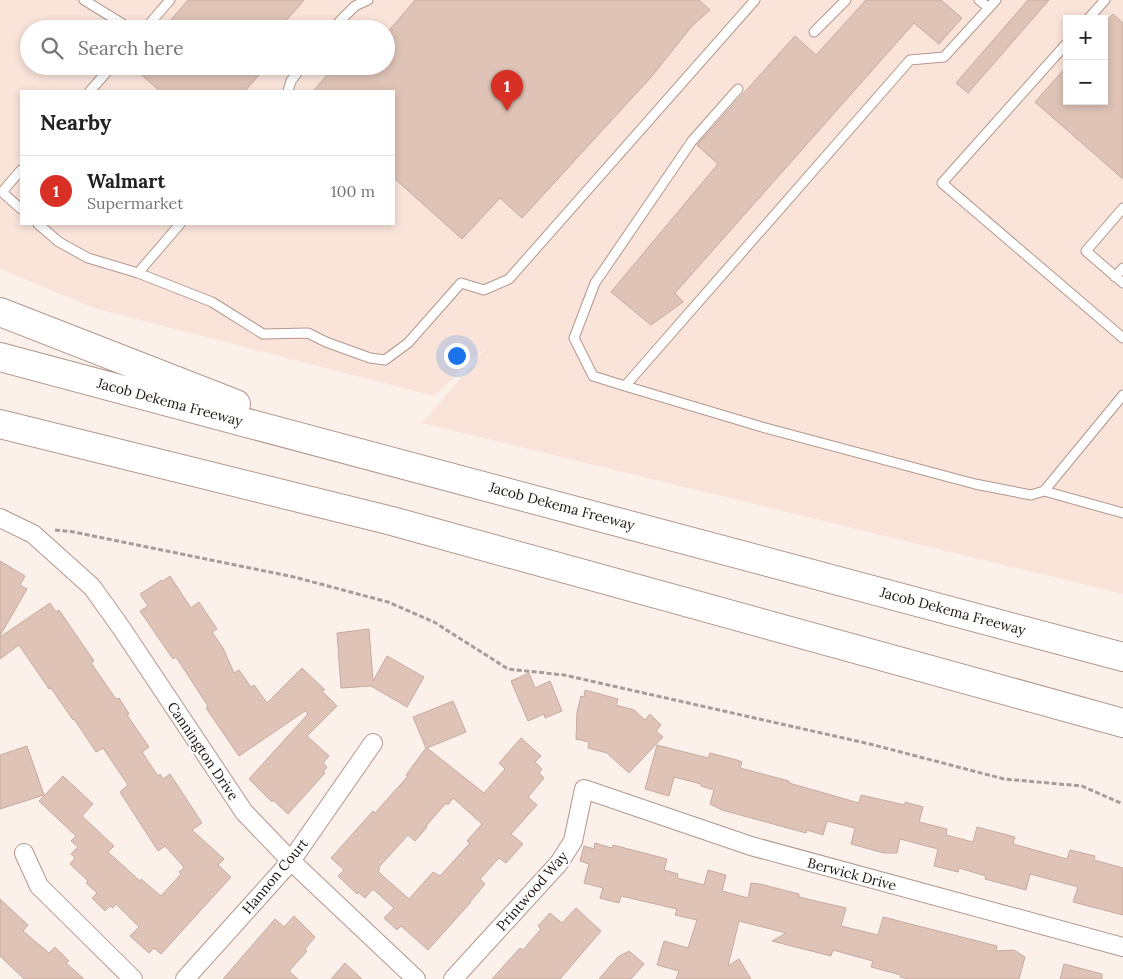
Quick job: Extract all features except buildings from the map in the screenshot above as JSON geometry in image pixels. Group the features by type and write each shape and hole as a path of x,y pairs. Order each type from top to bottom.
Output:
{"highway":[{"path":"0,312 363,453"},
{"name":"Jacob Dekema Freeway","path":"0,356 1123,657"},
{"path":"0,424 392,521 1123,722"}],"street":[{"name":"Cannington Drive","path":"0,518 33,534 92,587 244,812 291,861 416,979"},
{"name":"Hannon Court","path":"185,979 291,861 374,743"},
{"name":"Berwick Drive","path":"584,789 751,846 1123,947"},
{"name":"Printwood Way","path":"453,979 559,863 573,841 584,789"},
{"path":"24,853 38,886 133,979"}],"lane":[{"path":"84,0 116,20"},
{"path":"153,20 170,0"},
{"path":"341,20 355,6 368,0"},
{"path":"39,225 58,242 88,258 138,273 212,302 264,334 308,333 326,342 370,358 385,360 408,343 461,283 484,290 509,279 755,0"},
{"path":"814,32 846,0"},
{"path":"979,0 989,8"},
{"path":"625,386 910,60 944,57 996,0"},
{"path":"1092,15 1105,0"},
{"path":"1063,47 942,183 1123,338"},
{"path":"91,90 104,75"},
{"path":"288,90 295,75"},
{"path":"738,89 692,141 595,283 574,338 593,376 762,427 976,484 1031,495 1044,491 1123,513"},
{"path":"20,171 2,192 20,208"},
{"path":"1123,208 1086,251 1123,283"},
{"path":"138,273 179,225"},
{"path":"1115,277 1123,268"},
{"path":"1044,491 1123,395"}],"path":[{"path":"20,528 74,532 294,577 388,602 434,622 508,669 564,675 870,744 1004,779 1082,786 1123,804"}],"shaded area":[{"path":"0,0 1123,0 1123,594 422,423 488,346 434,396 97,309 0,269"}],"place":[{"name":"Walmart","path":"507,111"}]}
